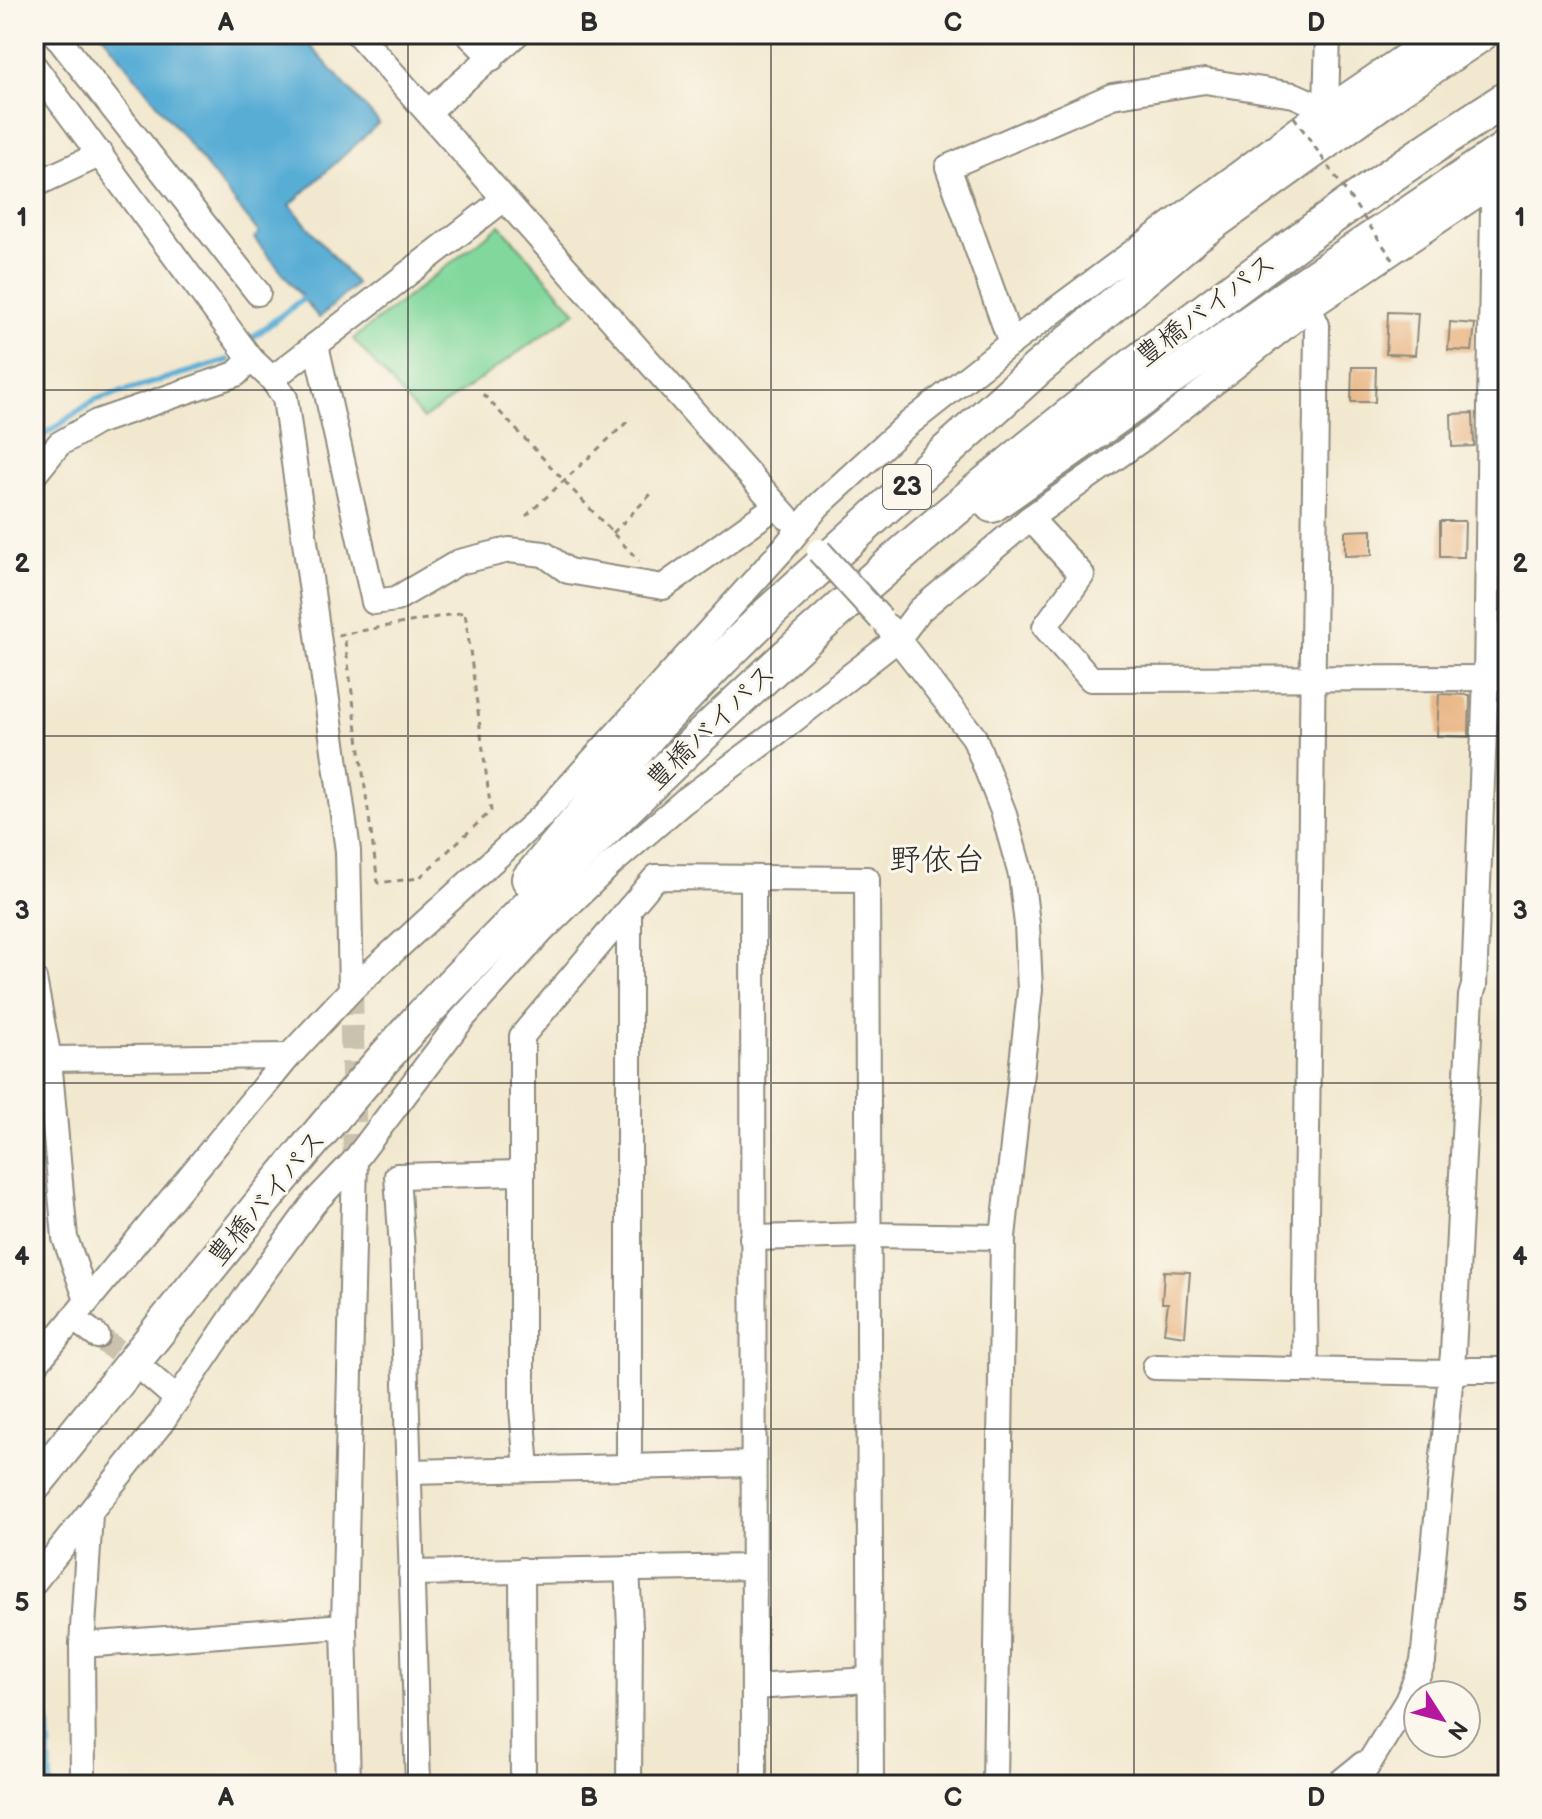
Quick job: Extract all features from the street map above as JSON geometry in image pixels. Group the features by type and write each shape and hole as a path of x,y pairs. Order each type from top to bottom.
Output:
{"highway":[{"name":"23","path":"412,1026 565,833 655,728 770,612 1037,369 1196,235 1400,88 1481,34"},
{"name":"豊橋バイパス","path":"34,1485 194,1284 412,1026 584,849 760,678 935,525 1094,396 1279,254 1452,133 1508,98"},
{"name":"23","path":"935,525 988,508 1287,296 1508,147"}],"street":[{"path":"55,34 258,293"},
{"path":"358,34 776,506 898,639 974,737 1003,811 1021,875 1030,990 1003,1237 995,1785"},
{"path":"468,34 492,58"},
{"path":"429,111 517,34"},
{"path":"1326,109 1328,34"},
{"path":"34,1366 289,1056 351,990 544,814 799,531 818,506 902,429 1011,343 1326,109 1437,34"},
{"path":"34,66 251,359 272,379 285,398 348,851 351,990"},
{"path":"1011,343 948,167 1112,96 1205,81 1294,95 1326,109"},
{"path":"34,185 101,154"},
{"path":"34,1582 178,1400 252,1288 314,1203 355,1160 462,1019 541,932 598,876 683,802 898,639 920,610 1030,518 1145,437 1309,308 1508,174"},
{"path":"1337,1785 1363,1764 1372,1776 1423,1662 1453,1353 1471,996 1497,678 1493,205 1485,188"},
{"path":"272,379 504,199"},
{"path":"1306,1369 1317,325 1309,308"},
{"path":"316,345 374,602 396,599 459,562 509,550 544,554 568,571 663,587 776,506"},
{"path":"34,475 59,444 97,422 236,374 251,359"},
{"path":"1030,518 1082,575 1045,627 1091,679 1497,678"},
{"path":"527,1469 522,1408 522,1036 656,877 867,879 871,1785"},
{"path":"753,878 754,1785"},
{"path":"629,909 629,1466"},
{"path":"34,979 49,1059 65,1238 80,1309 97,1336"},
{"path":"49,1059 289,1056"},
{"path":"348,1785 344,1626 355,1160"},
{"path":"418,1785 397,1176 522,1173"},
{"path":"752,1238 869,1235 1003,1237"},
{"path":"1155,1367 1449,1373 1508,1370"},
{"path":"148,1374 178,1400"},
{"path":"409,1472 752,1464"},
{"path":"83,1785 85,1520"},
{"path":"411,1573 753,1567"},
{"path":"627,1569 630,1626 629,1785"},
{"path":"522,1570 523,1785"},
{"path":"82,1645 344,1626"},
{"path":"754,1687 869,1680"}],"path":[{"path":"1294,117 1394,261"},
{"path":"483,394 663,587"},
{"path":"526,516 627,422"},
{"path":"613,533 654,491"},
{"path":"318,639 344,634 465,612 491,811 419,878 378,883 344,634"}],"green space":[{"path":"500,225 576,312 423,419 353,339"}],"water":[{"path":"102,34 300,34 379,123 290,205 356,284 319,318 254,238 259,233"}],"building":[{"path":"1388,312 1418,313 1415,355 1386,354"},
{"path":"1450,322 1475,324 1472,351 1448,350"},
{"path":"1352,367 1376,367 1375,402 1351,402"},
{"path":"1473,413 1474,446 1452,447 1451,414"},
{"path":"1440,521 1465,521 1464,557 1440,557"},
{"path":"1372,530 1372,555 1345,556 1345,531"},
{"path":"1439,694 1470,695 1469,737 1437,736"},
{"path":"1164,1271 1190,1272 1185,1336 1164,1333 1168,1303 1162,1303"}],"waterway":[{"path":"253,337 303,299"},
{"path":"34,442 95,400 228,360"},
{"path":"34,1725 36,1785"}],"tunnel":[{"path":"351,990 355,1160"},
{"path":"97,1336 146,1372"}],"district":[{"name":"野依台","path":"937,860"}]}
